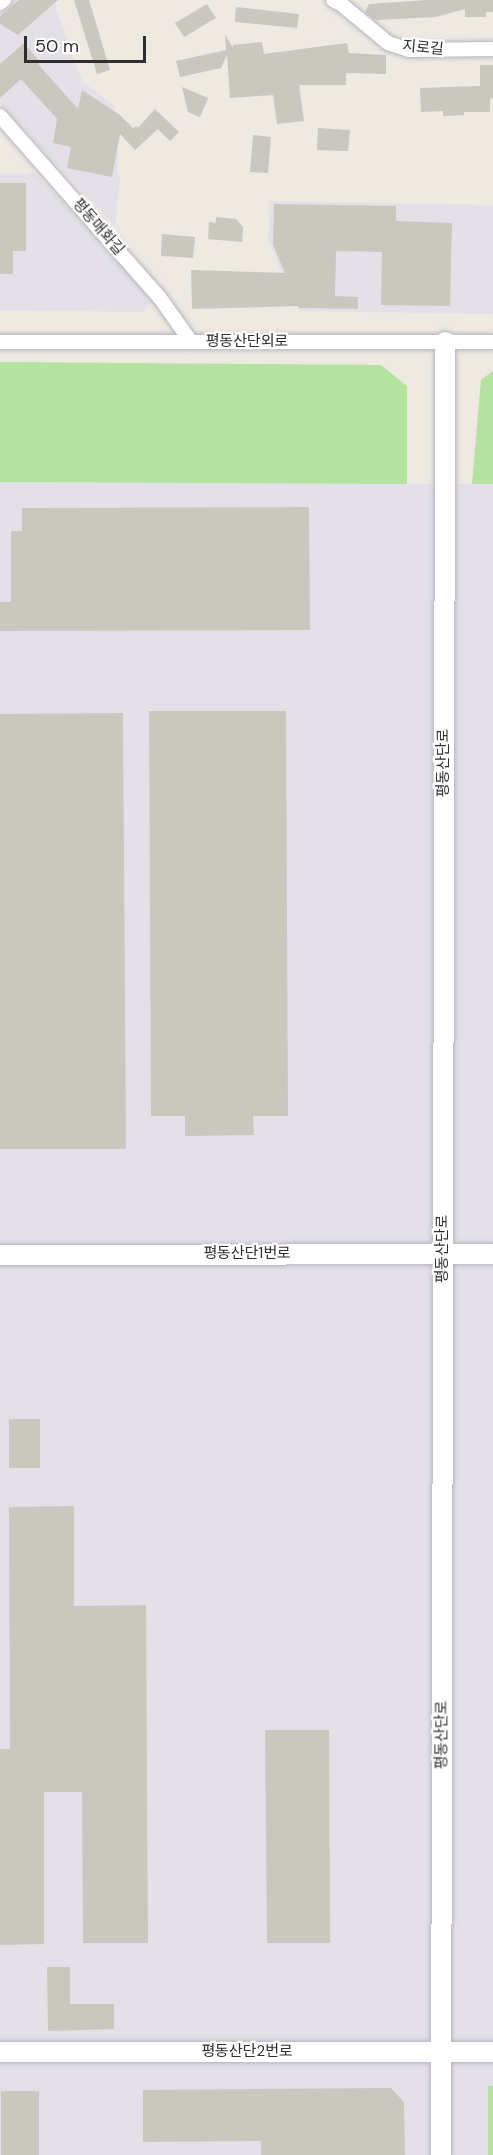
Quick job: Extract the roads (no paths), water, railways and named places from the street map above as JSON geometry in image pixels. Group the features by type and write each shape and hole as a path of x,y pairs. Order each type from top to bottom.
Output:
{"street":[{"path":"0,3 4,0"},
{"name":"지로길","path":"333,0 388,43 409,50 493,50"},
{"name":"평동매화길","path":"0,117 160,298 191,342"},
{"name":"평동산단외로","path":"0,342 493,342"},
{"name":"평동산단로","path":"441,2155 445,342"},
{"name":"평동산단1번로","path":"0,1255 493,1254"},
{"name":"평동산단2번로","path":"0,2052 493,2052"}]}
